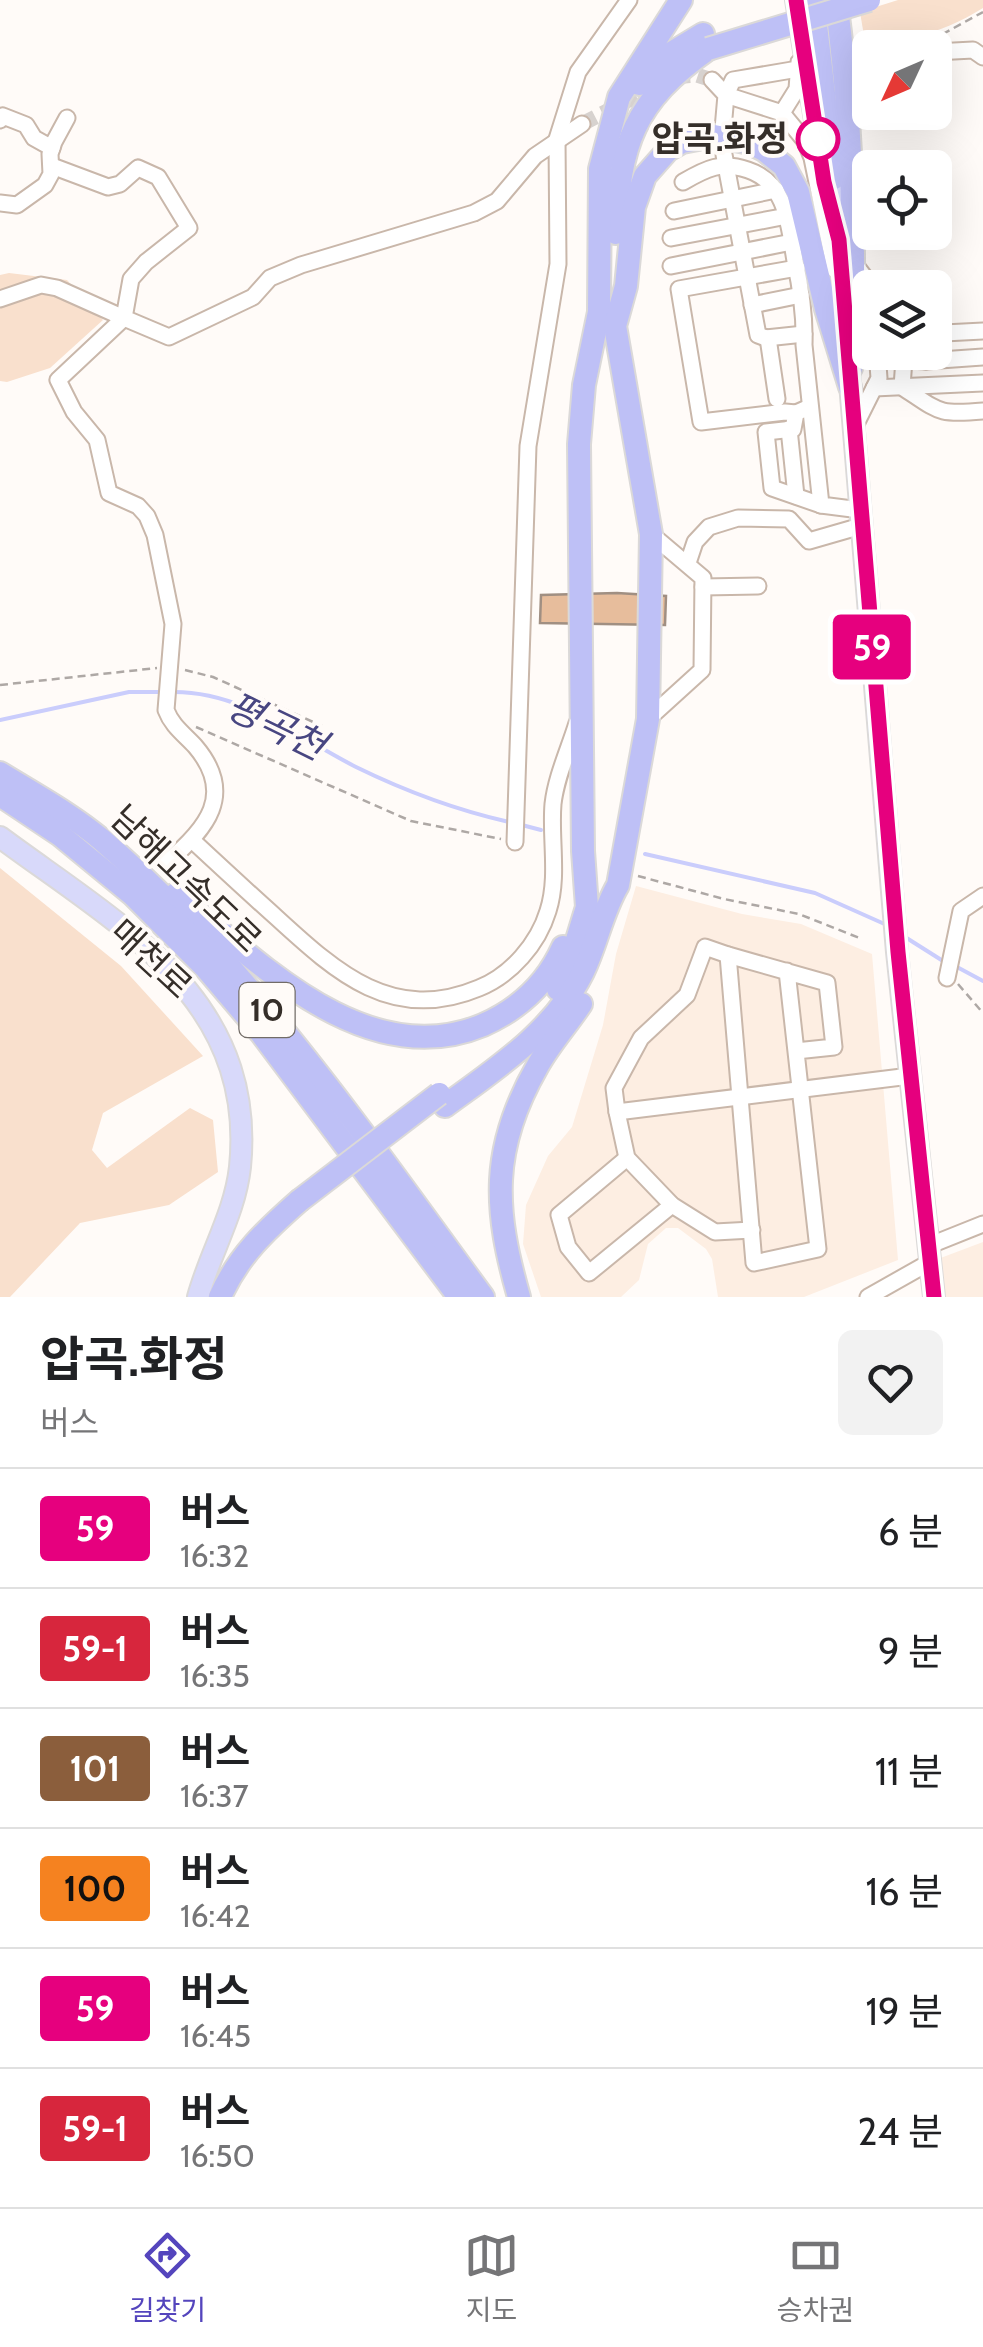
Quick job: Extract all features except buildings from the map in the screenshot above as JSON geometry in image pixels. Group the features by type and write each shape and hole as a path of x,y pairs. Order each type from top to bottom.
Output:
{"highway":[{"path":"220,1297 231,1272 258,1237 442,1100 529,1026 553,998 569,966 587,907 579,444 584,386 599,312 600,169 619,98 680,0"},
{"path":"813,0 834,178"},
{"path":"610,127 636,88 665,57 824,0"},
{"path":"836,0 847,83 845,250 850,387"},
{"path":"520,1297 499,1210 500,1171 508,1133 538,1064 592,987 609,941 626,880 648,720 651,534 616,326 616,227 631,134 647,102 705,42 870,0"},
{"path":"616,326 626,286 634,207 650,167 682,142 714,136 750,142 775,158 796,184 826,309 850,387"},
{"name":"남해고속도로","path":"0,772 100,839 218,954 278,1022 483,1297"},
{"name":"남해고속도로","path":"0,795 60,836 133,896 205,967 261,1033 459,1297"},
{"path":"100,839 316,1004 361,1025 407,1036 468,1031 522,1002 543,980 561,951 585,882"},
{"path":"442,1100 533,1038 562,1008 584,970 606,904 626,880"},
{"path":"234,1297 242,1279 303,1206"},
{"path":"409,1229 444,1297"}],"main road":[{"path":"796,0 824,182 845,250"},
{"path":"824,0 836,115 834,178 845,250 843,287 860,518 898,952 934,1297"},
{"name":"매천로","path":"0,837 104,914 180,979 223,1045 236,1083 241,1117 240,1168 230,1209 198,1297"}],"street":[{"path":"515,842 528,446 558,264 557,139 578,72 629,0"},
{"path":"782,113 796,89 802,40"},
{"path":"952,51 973,50 983,57"},
{"path":"792,70 734,80 726,94 722,136 758,335 768,338 804,334"},
{"path":"712,80 726,94 782,113 804,142 812,158 834,266 843,287"},
{"path":"0,120 3,116 26,124 34,138 52,148"},
{"path":"0,203 18,205 44,185 52,166 52,148 67,118"},
{"path":"0,299 41,286 56,288 169,337 254,297 270,278 301,265 474,213 497,202 535,156 582,124"},
{"path":"684,182 716,165 727,164 758,174 776,190 787,216 797,268 804,334 803,409 822,505"},
{"path":"52,166 108,187 120,184 134,170 148,171 158,177 190,228 146,262 132,279 124,318 58,380 74,412 97,440 109,493 138,506 155,535 173,624 166,710 170,722 198,749 216,789 212,811 192,841 166,862"},
{"path":"674,211 776,190"},
{"path":"670,238 787,216"},
{"path":"670,266 792,242"},
{"path":"845,250 860,270"},
{"path":"797,268 679,289 701,422 803,409"},
{"path":"752,305 801,296"},
{"path":"952,332 983,330"},
{"path":"768,338 777,398"},
{"path":"952,356 983,357"},
{"path":"854,430 879,378 878,370"},
{"path":"902,387 903,370"},
{"path":"874,388 983,383"},
{"path":"902,387 944,414 983,411"},
{"path":"803,409 793,428 766,432 772,488 860,518"},
{"path":"788,429 796,496"},
{"path":"688,563 701,534 722,521 789,519 808,541 860,518"},
{"path":"648,720 702,670 702,578 651,534"},
{"path":"702,587 758,586"},
{"path":"192,841 320,957 352,980 401,999 422,1001 459,995 484,986 509,970 533,942 547,916 553,878 556,790 581,710"},
{"path":"948,976 961,911 981,894"},
{"path":"104,914 123,898"},
{"path":"752,1230 714,1232 672,1205 627,1158 614,1088 642,1038 686,995 705,947 827,983 834,1047 796,1051"},
{"path":"728,955 754,1263 818,1248 787,972"},
{"path":"618,1112 910,1076"},
{"path":"627,1158 559,1215 568,1247 589,1273 672,1205"},
{"path":"868,1297 929,1254 983,1224"}],"path":[{"path":"951,30 983,12"},
{"path":"179,730 199,727 411,820 515,842"},
{"path":"626,880 799,914 862,939"},
{"path":"948,976 983,1013"}],"shaded area":[{"path":"898,0 983,0 983,8 936,30 863,30 860,12"},
{"path":"0,275 67,280 103,320 50,368 7,382 0,381"},
{"path":"0,868 121,966 203,1056 103,1113 92,1150 107,1168 190,1108 213,1120 218,1172 169,1205 80,1223 10,1297 0,1297"},
{"path":"636,886 742,914 801,924 872,954 898,1260 804,1297 718,1297 712,1259 706,1249 678,1228 666,1228 648,1244 639,1280 621,1297 541,1297 523,1244 526,1205 548,1156 572,1127 603,1025 616,954"},
{"path":"983,1242 983,1297 936,1297 930,1262"}],"waterway":[{"name":"평곡천","path":"0,720 129,692 162,692"},
{"name":"평곡천","path":"172,692 198,694 245,707 393,784 450,806 509,822"},
{"name":"평곡천","path":"518,824 541,830"},
{"name":"평곡천","path":"645,854 815,893 889,926"},
{"name":"평곡천","path":"905,937 943,961"},
{"name":"평곡천","path":"957,967 983,981"}],"tunnel":[{"path":"675,77 697,75 712,80"},
{"path":"582,124 654,87"}],"bus line":[{"name":"59","path":"796,0 824,182 839,240 898,952 934,1297"}],"place":[{"name":"압곡.화정","path":"818,139"}]}
